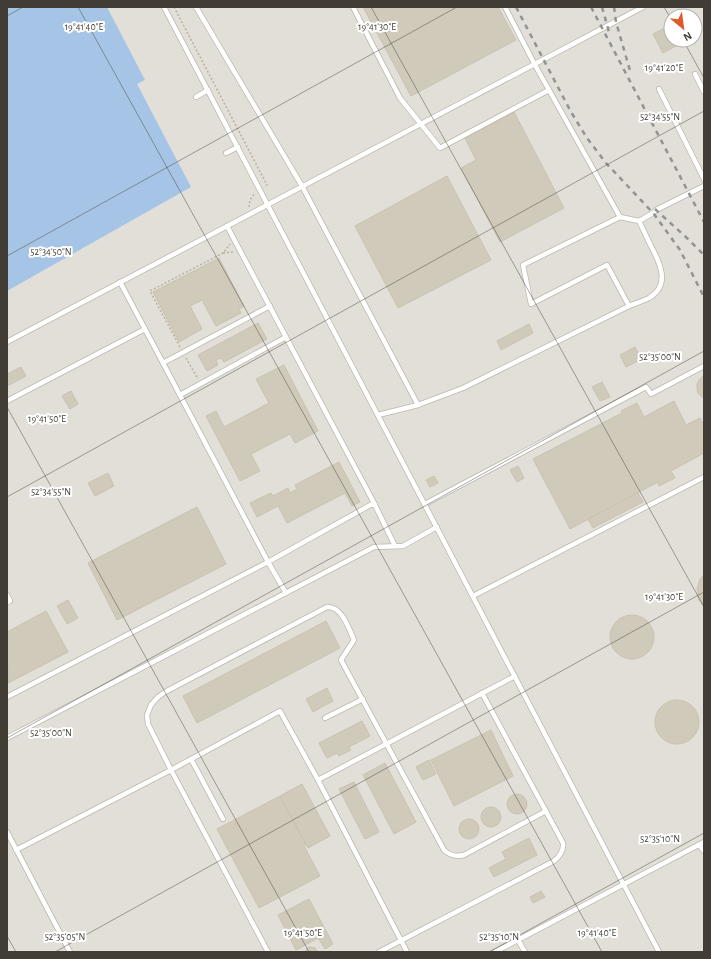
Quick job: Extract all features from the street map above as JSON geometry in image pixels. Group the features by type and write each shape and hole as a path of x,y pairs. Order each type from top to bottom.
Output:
{"lane":[{"path":"164,7 659,952"},
{"path":"196,7 302,186 418,405"},
{"path":"353,7 400,98 440,148 549,90"},
{"path":"504,7 620,217"},
{"path":"7,342 643,7"},
{"path":"695,74 704,92"},
{"path":"196,97 208,90"},
{"path":"659,90 704,179"},
{"path":"226,153 238,147"},
{"path":"629,306 606,265 531,304 523,265 620,217 639,221 656,210 704,186"},
{"path":"378,415 418,405 464,388 629,306 650,298 658,290 662,281 662,273 660,263 639,221"},
{"path":"227,226 374,503 395,546"},
{"path":"120,282 268,562 286,593"},
{"path":"163,363 270,306"},
{"path":"7,401 145,329"},
{"path":"180,395 286,337"},
{"path":"425,504 646,387 651,394 704,366"},
{"path":"473,596 704,477"},
{"path":"7,697 268,562 374,503"},
{"path":"7,738 374,547 403,546 437,528"},
{"path":"7,595 10,601 7,602"},
{"path":"268,952 171,770 148,724 147,715 151,705 165,692 327,607 335,608 340,613 354,640 341,660 444,850 448,854 454,856 464,855 546,811"},
{"path":"318,780 515,676"},
{"path":"379,952 554,861 562,853 563,843 482,693"},
{"path":"325,718 363,699"},
{"path":"16,850 171,770 280,711 318,780 407,952"},
{"path":"191,759 223,819"},
{"path":"7,832 70,952"},
{"path":"495,952 702,843 704,851"},
{"path":"518,940 525,952"}],"path":[{"path":"174,7 267,185 259,189 250,200 248,207 251,213"},
{"path":"223,253 234,239"},
{"path":"200,384 150,291 223,253 241,252"}],"shaded area":[{"path":"7,7 704,7 704,952 7,952"}],"water":[{"path":"7,7 107,7 145,80 137,84 191,187 7,291"}],"building":[{"path":"363,7 498,7 516,40 411,96"},
{"path":"663,29 663,48 672,48 663,53 653,34"},
{"path":"514,112 564,208 500,242 461,168 476,160 465,138"},
{"path":"447,176 491,260 398,308 355,226"},
{"path":"219,258 244,306 239,309 241,313 216,326 202,300 190,306 202,329 179,342 153,292"},
{"path":"258,323 267,339 224,362 221,358 216,360 218,365 207,371 198,355"},
{"path":"529,324 533,333 501,350 497,341"},
{"path":"635,347 642,359 626,367 620,355"},
{"path":"284,365 318,431 295,443 290,434 251,454 260,471 240,481 206,416 216,411 224,427 269,403 256,379"},
{"path":"21,367 26,376 7,386 7,374"},
{"path":"704,375 704,399 698,393 697,384"},
{"path":"602,382 610,397 600,401 592,387"},
{"path":"71,391 78,404 70,409 62,396"},
{"path":"674,401 686,425 700,418 704,426 704,453 671,471 675,478 659,486 658,482 570,529 533,459 622,413 621,411 637,403 644,417"},
{"path":"339,462 360,502 352,506 345,493 287,523 278,506 257,517 250,503 271,493 273,496 288,488 290,493 297,489 295,485"},
{"path":"518,466 524,478 517,482 510,470"},
{"path":"108,473 114,486 95,496 88,483"},
{"path":"434,476 438,483 430,487 426,480"},
{"path":"638,493 643,502 593,528 588,519"},
{"path":"197,507 226,564 117,620 88,563"},
{"path":"704,575 704,607 699,600 697,589 700,579"},
{"path":"68,600 78,618 67,624 57,606"},
{"path":"46,611 68,652 8,683 7,632"},
{"path":"632,615 644,619 650,625 654,637 650,649 644,655 632,659 620,655 614,649 610,637 614,625 620,619"},
{"path":"326,621 340,648 197,723 183,696"},
{"path":"327,688 333,701 313,712 306,699"},
{"path":"677,700 689,704 695,710 699,722 695,734 689,740 677,744 665,740 659,734 655,722 659,710 665,704"},
{"path":"362,721 370,736 349,747 351,750 339,756 337,753 327,758 319,743"},
{"path":"491,730 513,776 454,806 431,760"},
{"path":"429,760 436,774 423,780 416,767"},
{"path":"385,763 416,822 394,834 363,775"},
{"path":"354,782 379,832 365,839 339,789"},
{"path":"302,784 330,836 308,848 280,796"},
{"path":"513,794 521,794 527,800 527,808 521,814 513,814 507,808 507,800"},
{"path":"280,796 306,845 304,846 320,876 259,908 217,829"},
{"path":"487,807 495,807 501,813 501,821 495,827 487,827 481,821 481,813"},
{"path":"469,819 476,822 479,829 476,836 469,839 462,836 459,829 462,822"},
{"path":"529,838 537,855 494,877 489,868 506,859 502,852"},
{"path":"541,891 545,897 533,903 530,897"},
{"path":"309,899 333,944 325,949 318,938 296,950 278,915"},
{"path":"308,947 315,948 318,952 305,952"}],"railway":[{"path":"516,7 571,112 587,138 606,163 654,214 680,250 704,297"},
{"path":"591,7 704,222"},
{"path":"602,7 609,32"},
{"path":"614,7 616,22 631,74"},
{"path":"655,209 704,255"}]}
